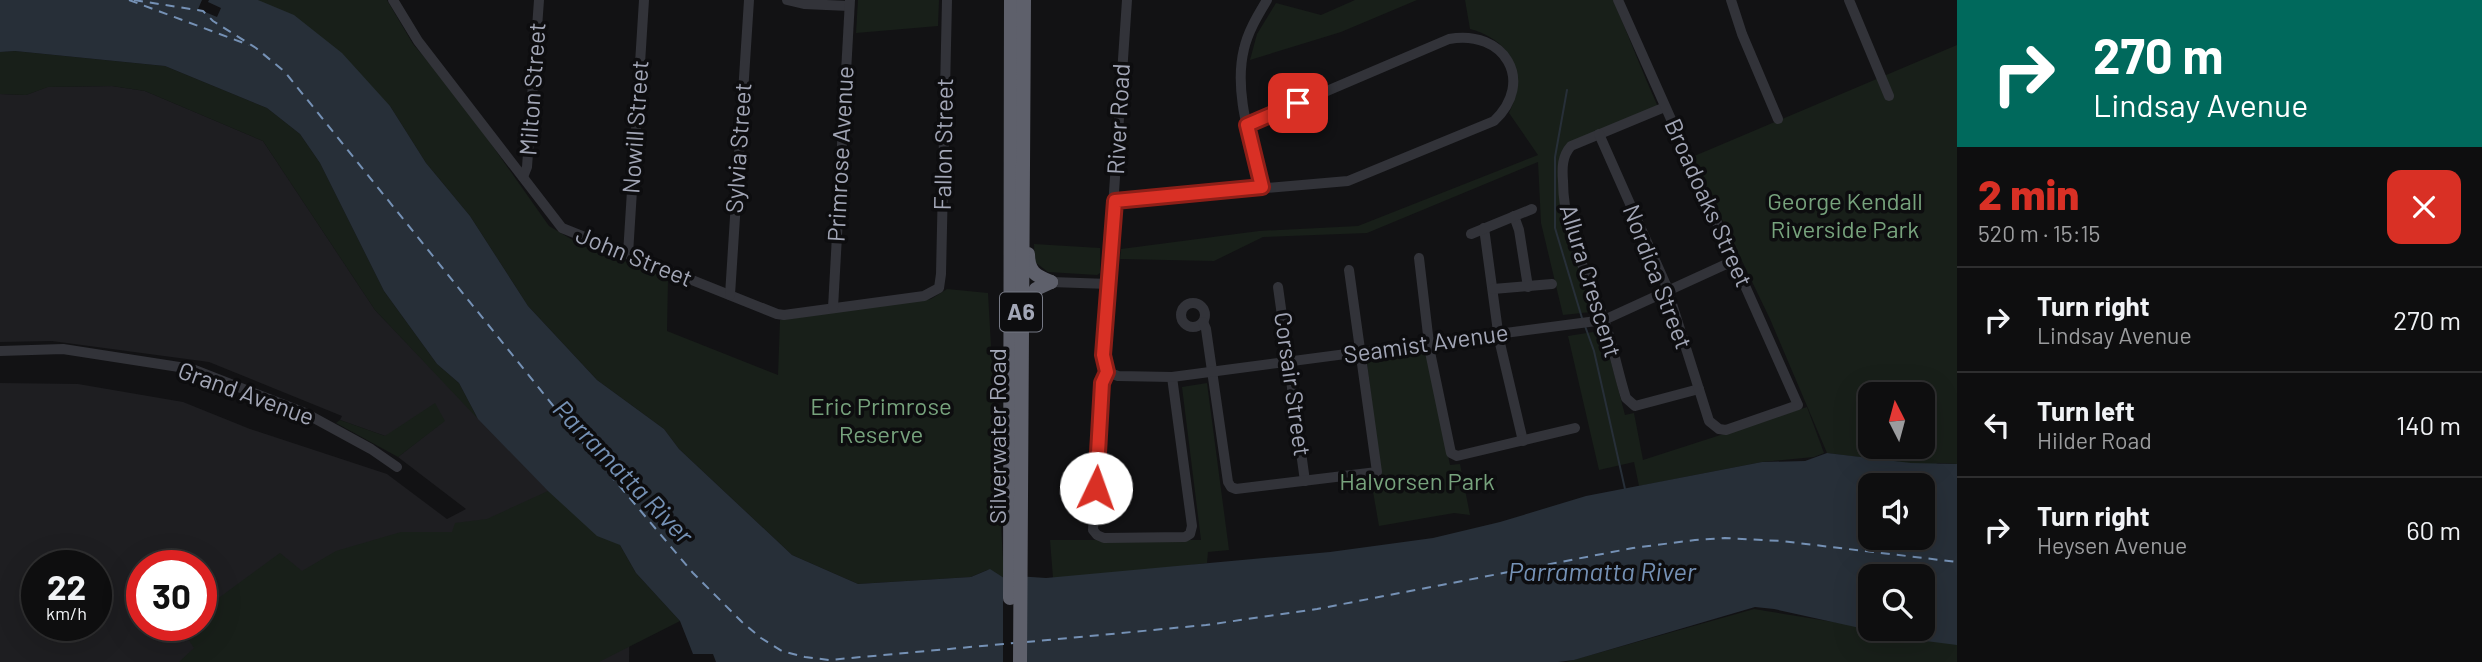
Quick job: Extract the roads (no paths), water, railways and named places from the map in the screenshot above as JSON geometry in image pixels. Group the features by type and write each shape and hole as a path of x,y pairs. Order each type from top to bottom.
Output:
{"highway":[{"name":"Silverwater Road","path":"1011,0 1015,544 1020,662"},
{"name":"Silverwater Road","path":"1010,662 1021,319 1024,0"},
{"path":"1023,188 1027,195 1028,264 1035,275 1051,282"},
{"path":"1021,319 1031,294 1051,282"}],"street":[{"name":"John Street","path":"393,0 418,41 562,228 777,314 924,296 939,288"},
{"name":"Milton Street","path":"523,177 527,167 539,0"},
{"name":"Nowill Street","path":"628,254 644,0"},
{"name":"Sylvia Street","path":"730,295 749,0"},
{"path":"787,0 804,4 849,3"},
{"name":"Fallon Street","path":"939,288 947,0"},
{"name":"River Road","path":"1127,0 1103,355 1107,372 1102,383 1093,530 1097,535 1104,538 1185,537 1190,534 1192,526 1172,377"},
{"path":"1262,187 1247,125 1241,64 1250,30 1267,0"},
{"name":"Broadoaks Street","path":"1618,0 1798,405 1726,430 1718,429 1709,421"},
{"path":"1731,0 1742,34 1778,119"},
{"path":"1849,0 1889,96"},
{"name":"Primrose Avenue","path":"833,308 849,3"},
{"path":"1115,201 1348,181 1494,121 1511,98 1513,83 1505,57 1489,43 1476,37 1464,36 1449,39 1247,125"},
{"name":"Allura Crescent","path":"1665,107 1571,146 1565,152 1562,169 1563,197 1571,235 1630,404 1635,406 1699,389"},
{"name":"Nordica Street","path":"1599,134 1667,290 1709,421"},
{"path":"1471,234 1532,209"},
{"path":"1514,216 1519,230 1528,287"},
{"path":"1485,228 1499,334 1523,441"},
{"path":"1419,258 1429,343 1451,453 1457,456 1575,428"},
{"name":"Seamist Avenue","path":"1107,372 1118,376 1172,377 1602,321 1733,261"},
{"path":"1203,322 1213,372 1228,482 1231,487 1236,489 1377,472 1349,270"},
{"path":"1051,282 1109,284"},
{"path":"1493,289 1552,284"},
{"name":"Corsair Street","path":"1278,286 1305,481"},
{"name":"Grand Avenue","path":"0,351 62,349 192,369 305,412 371,449 397,467"}],"water":[{"name":"Parramatta River","path":"0,0 258,0 294,15 342,53 390,106 426,163 470,216 528,306 597,380 664,429 679,449 792,555 858,584 971,577 990,569 1004,578 1046,578 1330,552 1433,538 1500,522 1586,496 1762,462 1805,461 1827,453 1858,457 1858,459 1957,464 1957,645 1926,641 1935,641 1935,564 1858,564 1858,628 1755,607 1574,660 1558,662 716,662 713,654 693,654 680,621 636,573 620,545 597,536 548,491 478,419 459,383 437,364 384,291 320,163 300,134 267,108 165,66 15,51 0,52"}],"waterway":[{"path":"1567,90 1555,157 1555,228 1582,318"},
{"path":"1585,326 1594,351 1625,489"}],"park label":[{"name":"George Kendall Riverside Park","path":"1845,216"},
{"name":"Eric Primrose Reserve","path":"881,421"},
{"name":"Halvorsen Park","path":"1417,482"}]}
